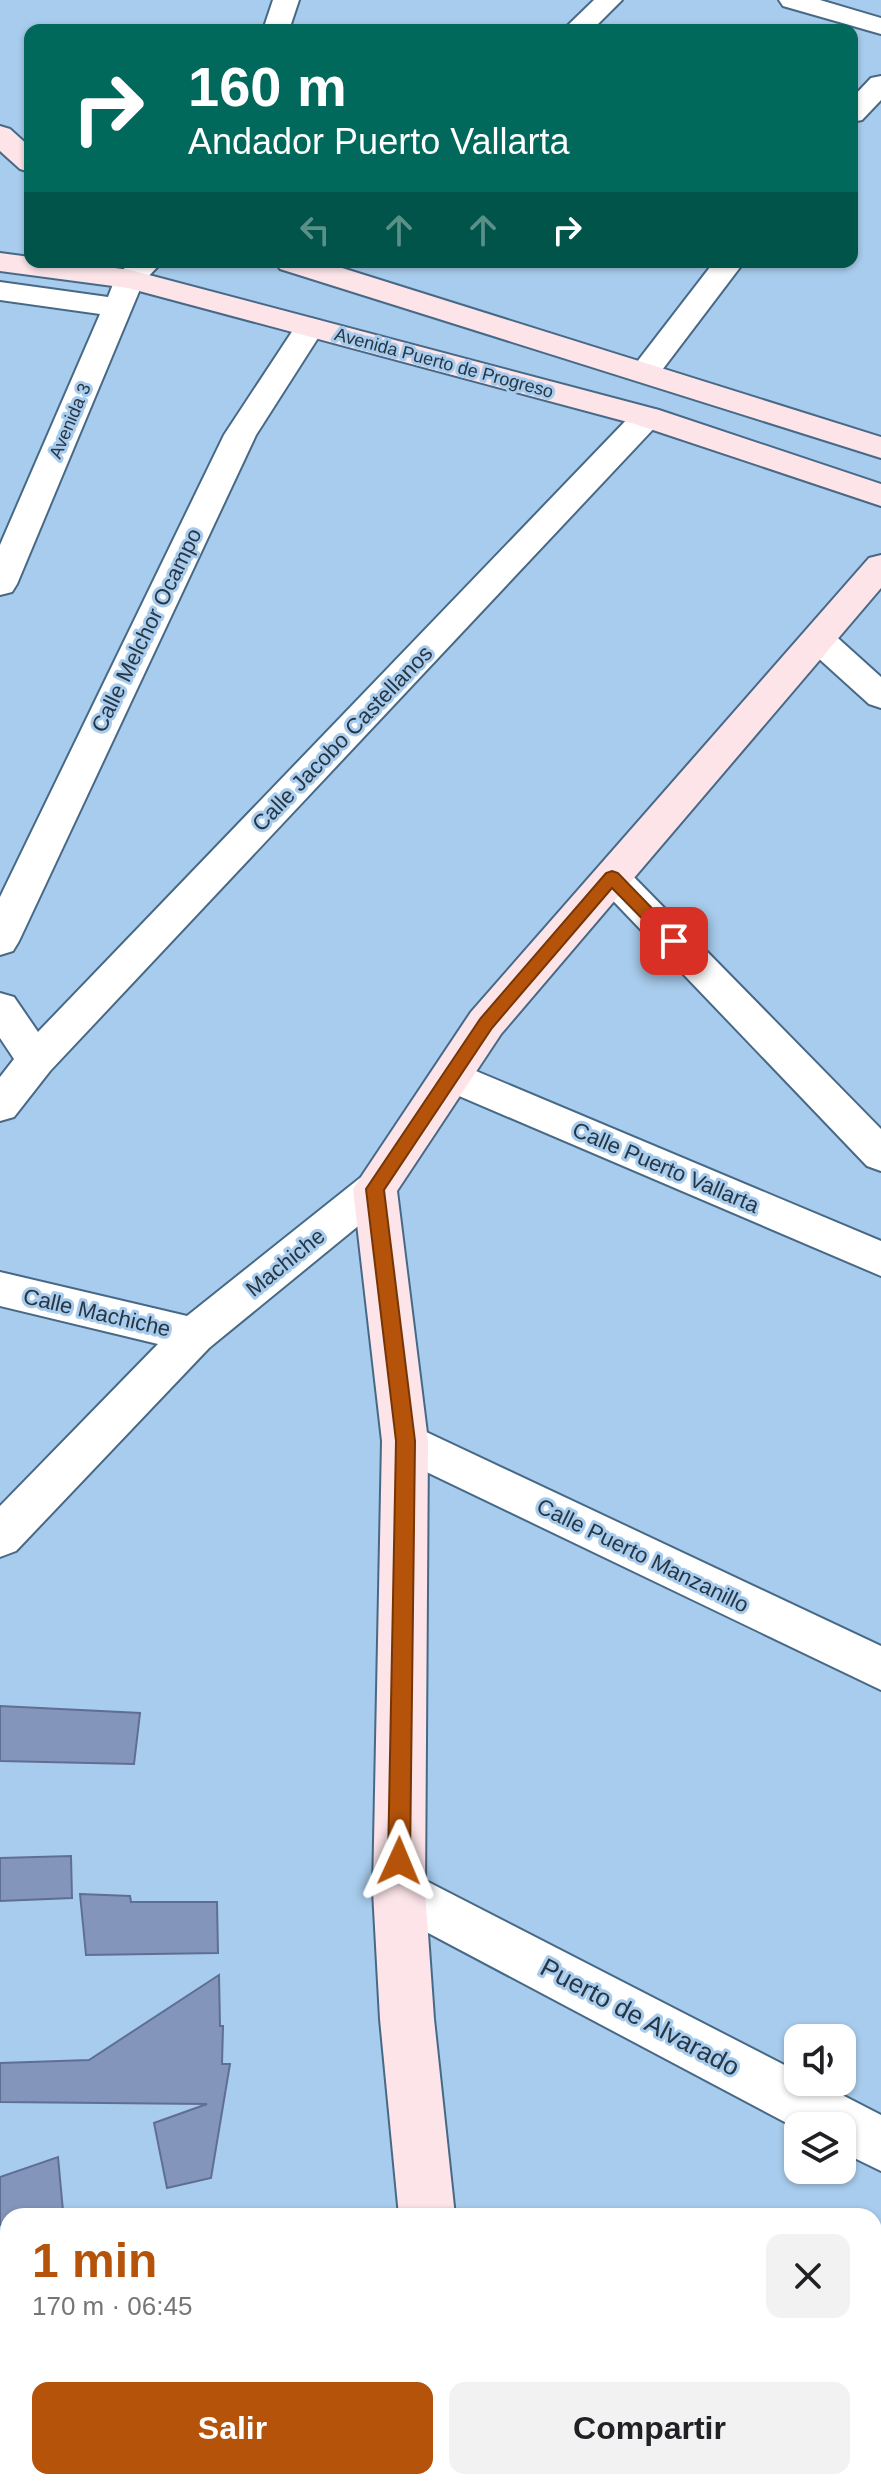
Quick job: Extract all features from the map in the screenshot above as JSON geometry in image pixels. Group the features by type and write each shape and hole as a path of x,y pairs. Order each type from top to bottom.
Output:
{"main road":[{"path":"0,135 24,157"},
{"name":"Avenida Puerto de Progreso","path":"0,262 24,266"},
{"name":"Avenida Puerto de Progreso","path":"38,268 132,283 647,417 881,495"},
{"path":"323,268 881,448"},
{"path":"426,2208 407,2019 399,1891 405,1441 375,1189 486,1023 881,566"}],"street":[{"path":"278,24 286,0"},
{"path":"583,24 609,0"},
{"path":"792,0 881,26"},
{"path":"858,108 881,84"},
{"path":"645,371 724,268"},
{"path":"0,291 132,283"},
{"name":"Avenida 3","path":"0,584 8,545 132,283"},
{"name":"Calle Melchor Ocampo","path":"0,941 240,435 310,327"},
{"name":"Calle Jacobo Castellanos","path":"36,1060 647,417"},
{"path":"818,639 881,696"},
{"path":"612,877 881,1155"},
{"path":"0,1007 36,1060 0,1106"},
{"name":"Calle Puerto Vallarta","path":"452,1076 881,1259"},
{"name":"Machiche","path":"0,1537 194,1335 375,1189"},
{"name":"Calle Machiche","path":"0,1289 194,1335"},
{"name":"Calle Puerto Manzanillo","path":"405,1441 881,1669"},
{"name":"Puerto de Alvarado","path":"399,1891 881,2144"}],"building":[{"path":"0,1706 140,1713 134,1764 0,1761"},
{"path":"71,1856 72,1898 0,1901 0,1858"},
{"path":"80,1894 130,1896 131,1902 217,1902 218,1953 86,1955"},
{"path":"219,1975 222,2064 230,2064 211,2178 167,2188 154,2123 207,2104 0,2102 0,2063 89,2060"},
{"path":"58,2157 63,2208 0,2208 0,2177"}],"route":[{"path":"399,1861 405,1441 375,1189 486,1023 612,877 674,941"}]}
